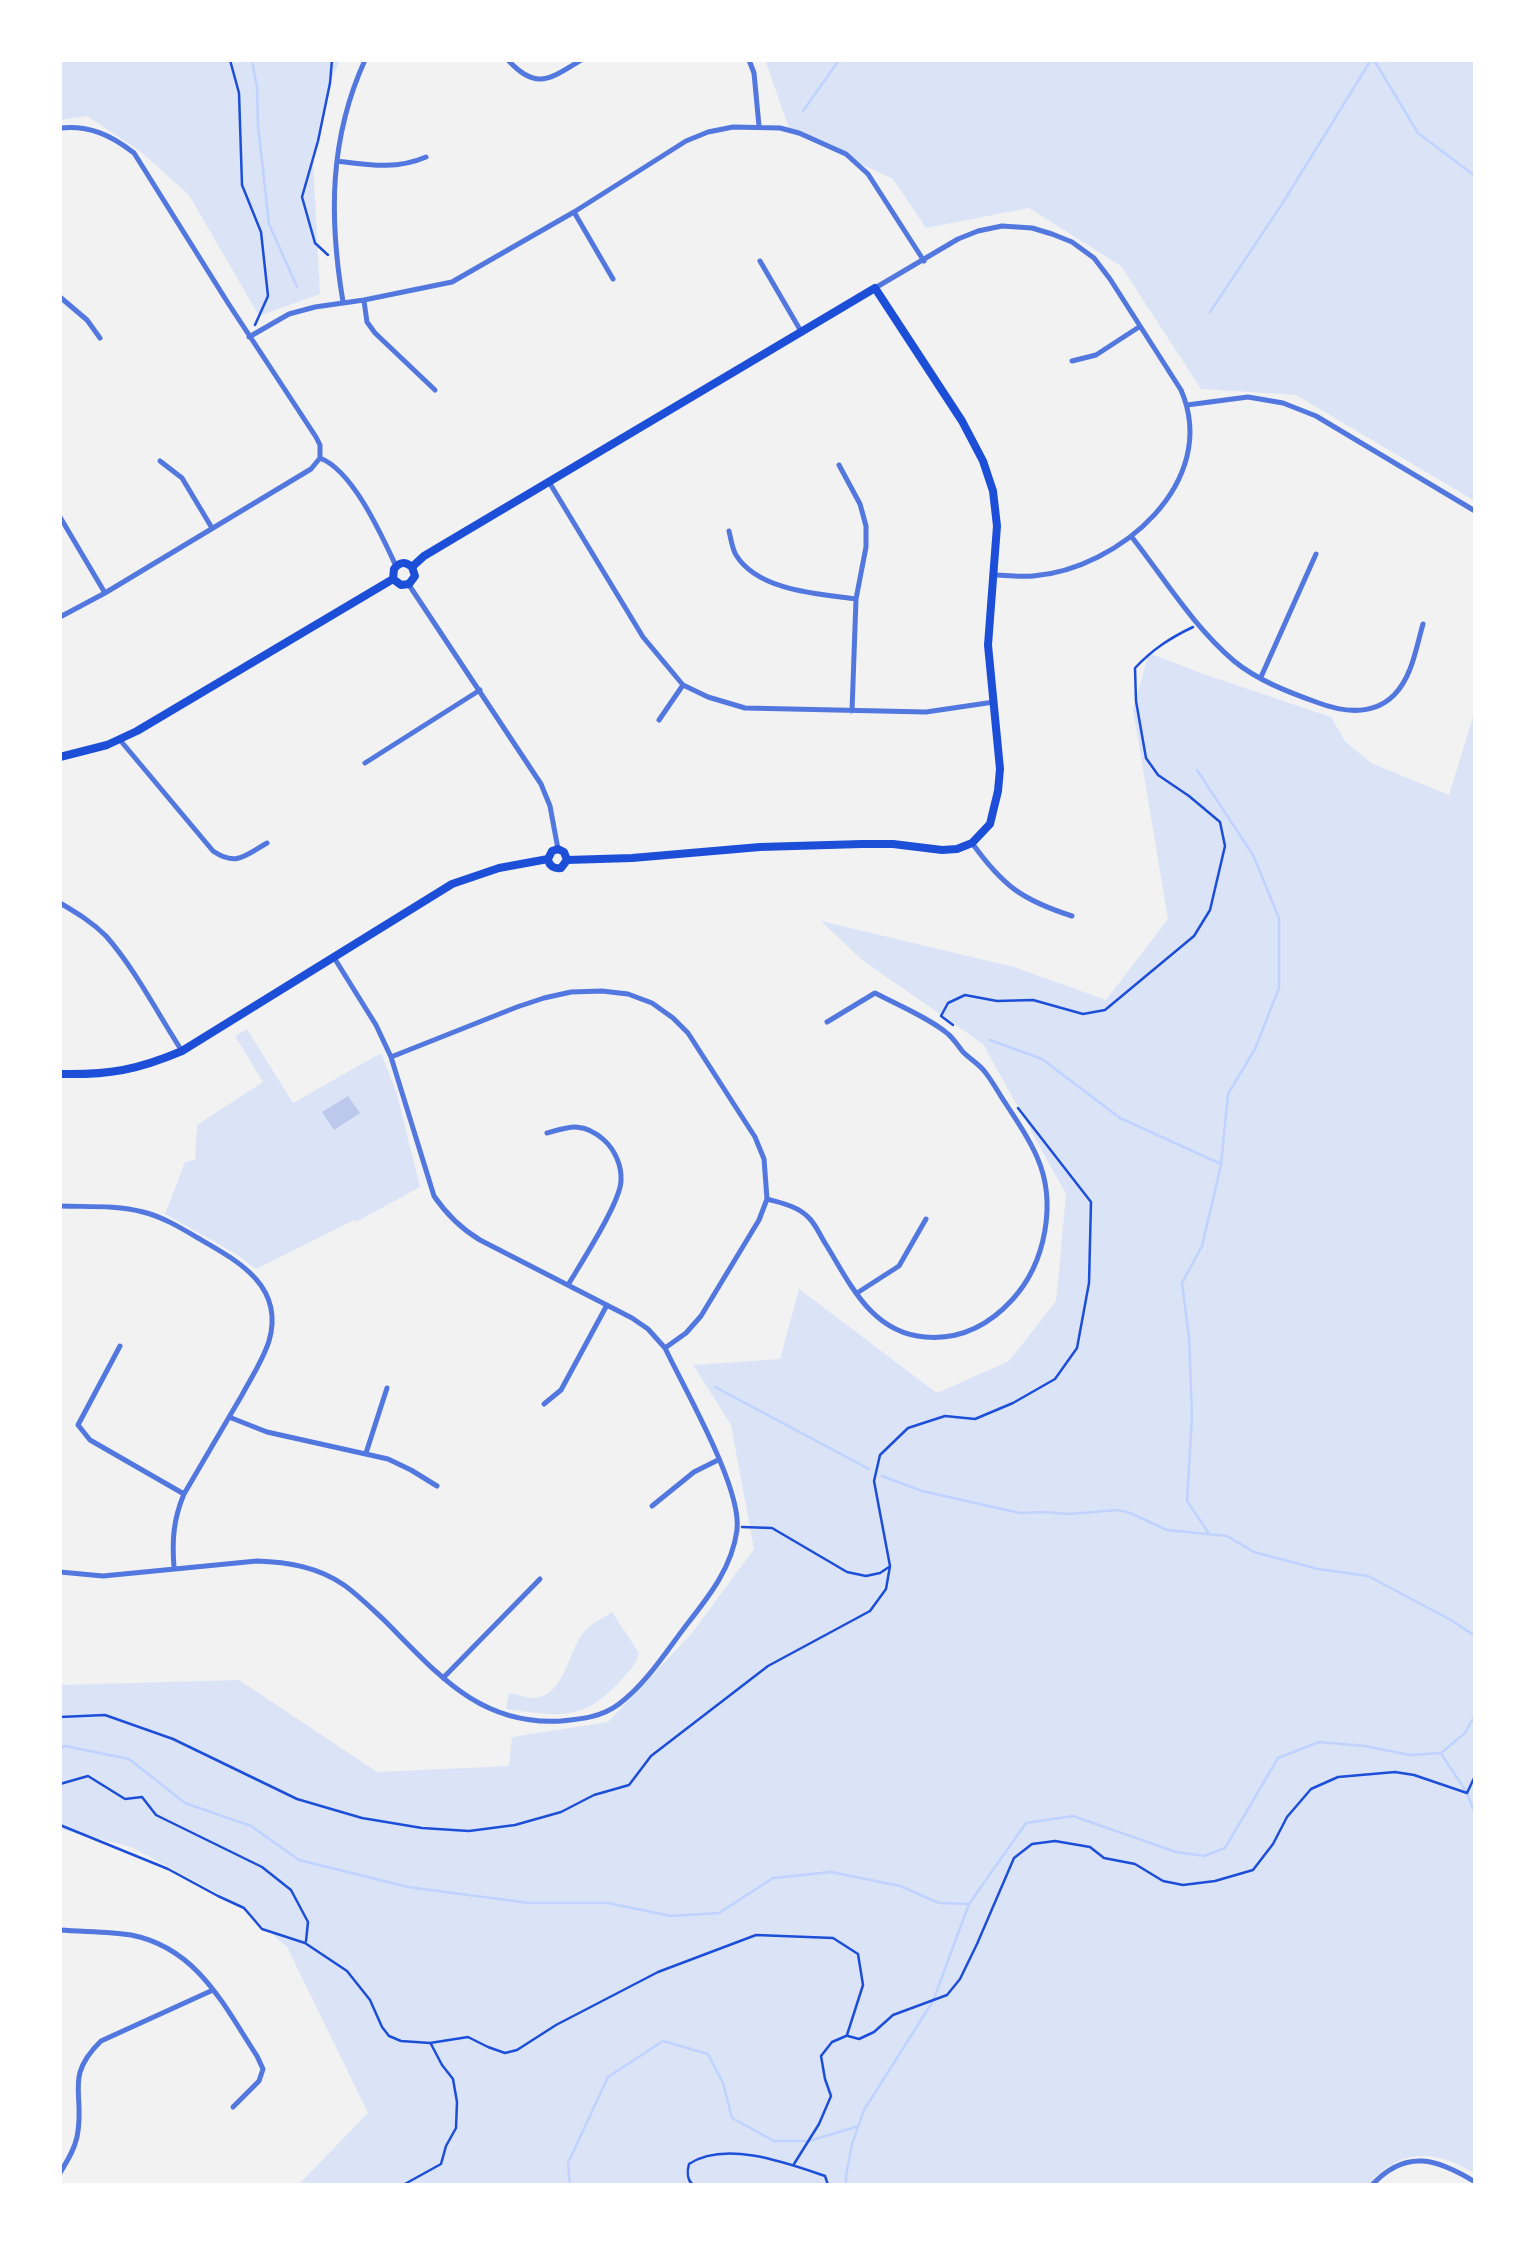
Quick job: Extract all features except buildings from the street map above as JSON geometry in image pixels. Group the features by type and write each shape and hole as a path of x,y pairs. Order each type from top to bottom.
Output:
{"main road":[{"path":"412,566 875,288 962,420 986,470 996,514 988,646 1000,769 990,824 972,843 957,849 862,844 567,860"},
{"path":"396,566 412,566 414,576 409,584 402,585 393,579 396,566"},
{"path":"60,758 120,740 393,579"},
{"path":"558,849 567,860 558,868 552,867 548,858 552,850 558,849"},
{"path":"60,1074 125,1071 151,1064 182,1050 452,884 498,868 548,858"}],"street":[{"path":"343,302 336,264 333,195 341,134 365,60"},
{"path":"508,60 516,70 537,80 550,80 581,60"},
{"path":"749,60 759,126"},
{"path":"250,336 289,314 452,282 574,212 686,140 733,126 780,128 846,154 868,174 924,260"},
{"path":"60,128 91,128 134,152 320,446 320,458 311,469 60,616"},
{"path":"337,161 389,167 409,165 426,156"},
{"path":"574,212 612,279"},
{"path":"875,288 978,231 1002,226 1052,234 1094,258 1181,390 1191,432 1189,451 1184,472 1152,518 1132,536 1076,566 1035,576 994,575"},
{"path":"760,261 802,333"},
{"path":"60,298 100,338"},
{"path":"364,300 374,332 435,390"},
{"path":"1072,360 1096,356 1138,326"},
{"path":"1187,405 1248,397 1283,403 1316,416 1475,511"},
{"path":"320,458 337,467 353,486 396,566"},
{"path":"160,461 182,478 212,528"},
{"path":"840,465 860,504 866,526 856,599 852,711"},
{"path":"549,482 643,637 683,685 746,708 926,712 994,702"},
{"path":"60,517 105,592"},
{"path":"729,532 734,553 748,569 771,582 856,599"},
{"path":"1132,536 1198,624 1236,663 1280,689 1334,709 1346,712 1378,707 1395,694 1405,680 1423,624"},
{"path":"1261,677 1316,554"},
{"path":"409,584 541,784 550,806 558,849"},
{"path":"659,720 683,685"},
{"path":"365,763 480,690"},
{"path":"120,740 213,852 225,860 238,859 267,842"},
{"path":"972,843 1006,885 1044,907 1072,916"},
{"path":"60,903 84,916 105,936 182,1050"},
{"path":"60,1572 103,1576 257,1561 282,1562 324,1574 368,1605 460,1692 487,1708 538,1722 600,1715 619,1704 643,1680 712,1592 728,1563 738,1527 730,1485 665,1348 632,1318 480,1240 446,1213 434,1196 391,1057 334,956"},
{"path":"391,1057 544,998 571,992 602,990 628,994 652,1004 688,1033 755,1137 764,1159 767,1199 759,1220 701,1316 665,1348"},
{"path":"767,1199 790,1205 808,1217 866,1308 878,1320 892,1329 926,1338 965,1333 1000,1312 1020,1292 1041,1246 1047,1209 1038,1160 984,1071 947,1033 875,993 827,1022"},
{"path":"547,1133 573,1126 594,1130 610,1145 619,1163 621,1183 615,1202 568,1285"},
{"path":"60,1206 118,1207 146,1212 172,1223 245,1267 259,1280 268,1297 270,1339 175,1516 174,1568"},
{"path":"857,1294 899,1266 926,1219"},
{"path":"544,1404 561,1390 607,1305"},
{"path":"120,1346 78,1425 90,1440 184,1494"},
{"path":"366,1453 388,1388"},
{"path":"229,1417 267,1432 366,1453 411,1470 438,1486"},
{"path":"652,1506 694,1472 718,1460"},
{"path":"444,1678 540,1579"},
{"path":"60,1930 130,1935 180,1954 200,1972 263,2069 259,2081 232,2107"},
{"path":"60,2173 73,2152 78,2134 78,2082 87,2054 101,2041 214,1990"},
{"path":"1372,2185 1395,2167 1426,2160 1442,2163 1475,2182"}],"path":[{"path":"230,60 239,93 242,185 261,232 268,296 250,336"},
{"path":"332,60 318,141 302,197 314,242 336,264"},
{"path":"953,1024 941,1016 948,1003 964,995 1033,1000 1083,1014 1105,1010 1194,936 1210,910 1225,846 1220,822 1158,776 1146,758 1136,700 1135,668 1170,637 1198,624"},
{"path":"60,1717 105,1715 200,1751 298,1799 362,1818 422,1828 469,1831 515,1825 629,1785 652,1756 768,1666 870,1611 886,1590 890,1566 874,1481 880,1455 908,1428 945,1416 976,1419 1012,1403 1055,1378 1077,1348 1089,1284 1092,1202 1016,1105"},
{"path":"738,1527 772,1528 847,1572 866,1576 890,1566"},
{"path":"793,2165 832,2096 821,2056 832,2042 847,2036 859,2039 874,2032 892,2015 947,1994 978,1944 1014,1858 1032,1844 1056,1841 1090,1847 1104,1858 1135,1864 1162,1880 1182,1885 1215,1880 1253,1870 1287,1817 1311,1789 1338,1777 1395,1772 1467,1793 1475,1776"},
{"path":"60,1784 88,1776 125,1799 142,1797 156,1815 262,1867 290,1890 308,1922 305,1942"},
{"path":"60,1826 168,1868 244,1908 262,1929 305,1942 347,1972 370,2000 389,2036 401,2041 468,2038 505,2053 517,2050 658,1972 756,1936 834,1938 858,1954 863,1985 847,2036"},
{"path":"403,2185 441,2164 456,2128 453,2080 430,2042"},
{"path":"693,2185 687,2171 689,2164 701,2156 728,2154 793,2165 825,2176 828,2185"}],"shaded area":[{"path":"60,60 340,60 328,88 313,159 320,294 259,316 189,195 140,151 87,116 60,120"},
{"path":"765,60 1475,60 1475,501 1296,395 1201,389 1121,266 1029,208 926,228 893,179 790,131"},
{"path":"1149,653 1331,717 1345,741 1371,763 1449,795 1475,710 1475,2174 1446,2160 1418,2156 1392,2164 1368,2185 298,2185 368,2113 287,1947 234,1902 131,1847 60,1829 60,1685 239,1680 377,1772 509,1766 512,1737 608,1722 692,1633 754,1549 731,1425 693,1365 780,1359 799,1289 937,1393 1009,1361 1056,1301 1066,1194 983,1044 862,960 821,921 1014,967 1106,1000 1168,919 1133,709"},
{"path":"247,1029 293,1103 381,1053 397,1094 420,1187 256,1269 165,1214 185,1162 195,1160 197,1125 263,1082 235,1036"},
{"path":"612,1612 639,1653 632,1667 608,1693 582,1710 569,1713 506,1709 509,1693 533,1698 553,1690 585,1631"}],"waterway":[{"path":"252,60 269,224 297,287"},
{"path":"803,111 839,60"},
{"path":"1210,312 1371,60"},
{"path":"1374,60 1418,133 1475,176"},
{"path":"1197,770 1253,855 1279,918 1279,988 1255,1049 1228,1094 1221,1165 1202,1246 1182,1283 1192,1416 1187,1501 1208,1532"},
{"path":"990,1040 1042,1059 1120,1118 1221,1164"},
{"path":"715,1387 869,1469"},
{"path":"882,1476 922,1491 1020,1513 1118,1510 1167,1530 1227,1536 1254,1552 1318,1569 1368,1576 1475,1636"},
{"path":"846,2185 852,2144 864,2110 933,2001 969,1904 1026,1823 1073,1816 1176,1852 1204,1856 1225,1848 1278,1758 1319,1742 1410,1755 1441,1753 1465,1733 1475,1715"},
{"path":"60,1748 129,1759 185,1803 251,1826 299,1860 408,1887 529,1903 608,1903 671,1916 719,1913 773,1878 831,1872 900,1886 939,1903 969,1904"},
{"path":"1442,1755 1467,1793 1475,1814"},
{"path":"570,2185 568,2163 608,2077 663,2041 708,2054 723,2083 732,2118 774,2141 809,2141 859,2126"}]}
